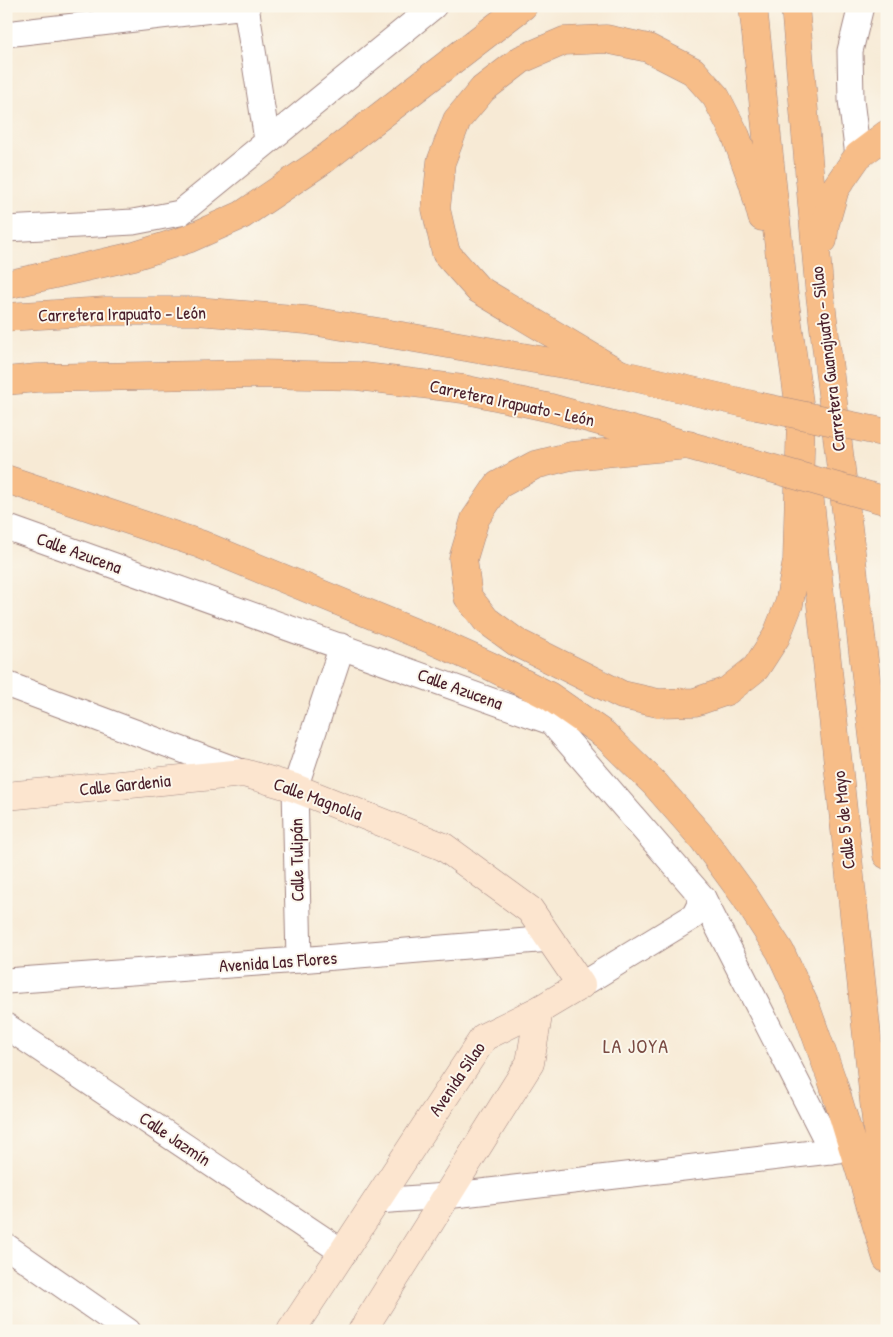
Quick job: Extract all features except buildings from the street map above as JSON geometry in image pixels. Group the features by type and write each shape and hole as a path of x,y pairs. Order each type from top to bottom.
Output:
{"main road":[{"path":"6,285 134,256 188,239 242,215 322,161 523,6"},
{"name":"Carretera Guanajuato - Silao","path":"753,6 784,295 801,417"},
{"name":"Carretera Guanajuato - Silao","path":"795,6 819,286 870,710"},
{"path":"620,374 478,289 446,253 436,210 441,162 457,120 483,89 522,59 564,41 606,39 648,48 693,71 716,97 736,136 753,183 784,295"},
{"path":"819,286 825,224 835,189 858,156 887,134"},
{"name":"Carretera Irapuato - León","path":"6,317 106,311 196,311 306,320 408,336 620,374 757,406 887,433"},
{"name":"Carretera Irapuato - León","path":"6,381 36,378 258,374 357,376 463,389 551,408 887,501"},
{"path":"689,445 571,456 535,465 498,485 475,519 463,559 468,597 486,620 516,642 622,695 658,704 695,702 727,691 756,668 776,637 789,604 797,561 801,417"},
{"name":"Calle 5 de Mayo","path":"801,417 887,1223"},
{"path":"6,479 200,544 430,639 488,665 549,696 605,735 655,784 703,839 744,895 780,952 808,1010 833,1083 842,1150 887,1259"},
{"path":"870,710 887,742"},
{"path":"870,710 887,855"}],"street":[{"path":"6,34 61,17 246,6 267,140"},
{"path":"6,229 133,222 180,213 267,140 434,6"},
{"path":"858,156 851,100 850,50 861,6"},
{"name":"Calle Azucena","path":"6,528 342,646 551,722 703,898 842,1150"},
{"name":"Calle Tulipán","path":"299,960 295,788 342,646"},
{"name":"Calle Magnolia","path":"6,684 244,773 295,788 444,847 530,910 581,985"},
{"name":"Calle Gardenia","path":"6,796 244,773"},
{"path":"581,985 694,916 703,898"},
{"name":"Avenida Las Flores","path":"6,981 299,960 550,939"},
{"name":"Avenida Silao","path":"291,1331 344,1253 484,1037 540,1010 581,985"},
{"path":"362,1331 530,1063 540,1010"},
{"name":"Calle Jazmín","path":"6,1026 344,1253"},
{"path":"377,1201 446,1196 842,1150"},
{"path":"6,1246 128,1331"}],"district":[{"name":"LA JOYA","path":"636,1046"}]}
